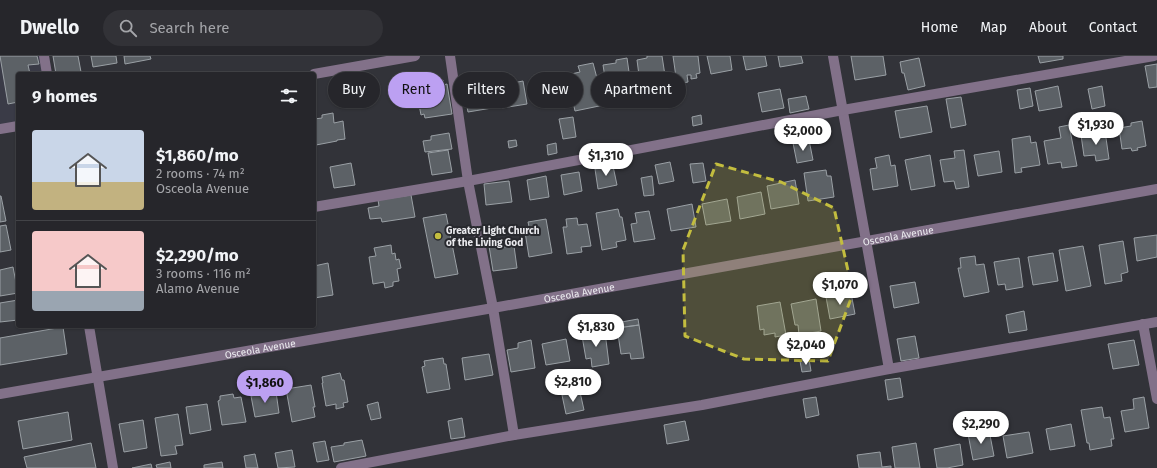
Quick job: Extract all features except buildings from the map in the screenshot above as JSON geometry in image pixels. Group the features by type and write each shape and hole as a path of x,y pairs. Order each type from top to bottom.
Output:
{"street":[{"path":"44,56 47,72"},
{"path":"316,74 415,56"},
{"path":"450,56 468,181 493,308 514,435"},
{"path":"833,56 888,369"},
{"path":"316,206 468,181 843,110 1154,56"},
{"path":"0,129 16,126"},
{"name":"Osceola Avenue","path":"0,394 493,308 1157,188"},
{"path":"341,468 514,435 702,405 888,369 1157,322"},
{"path":"1144,324 1157,399"},
{"path":"90,328 113,468"}],"highlighted area":[{"path":"716,164 781,182 834,208 853,293 828,361 744,359 685,336 683,250"}],"shaded area":[{"path":"0,56 49,56 52,72 16,72 16,127 0,130"}],"place":[{"name":"Greater Light Church of the Living God","path":"438,236"}]}
